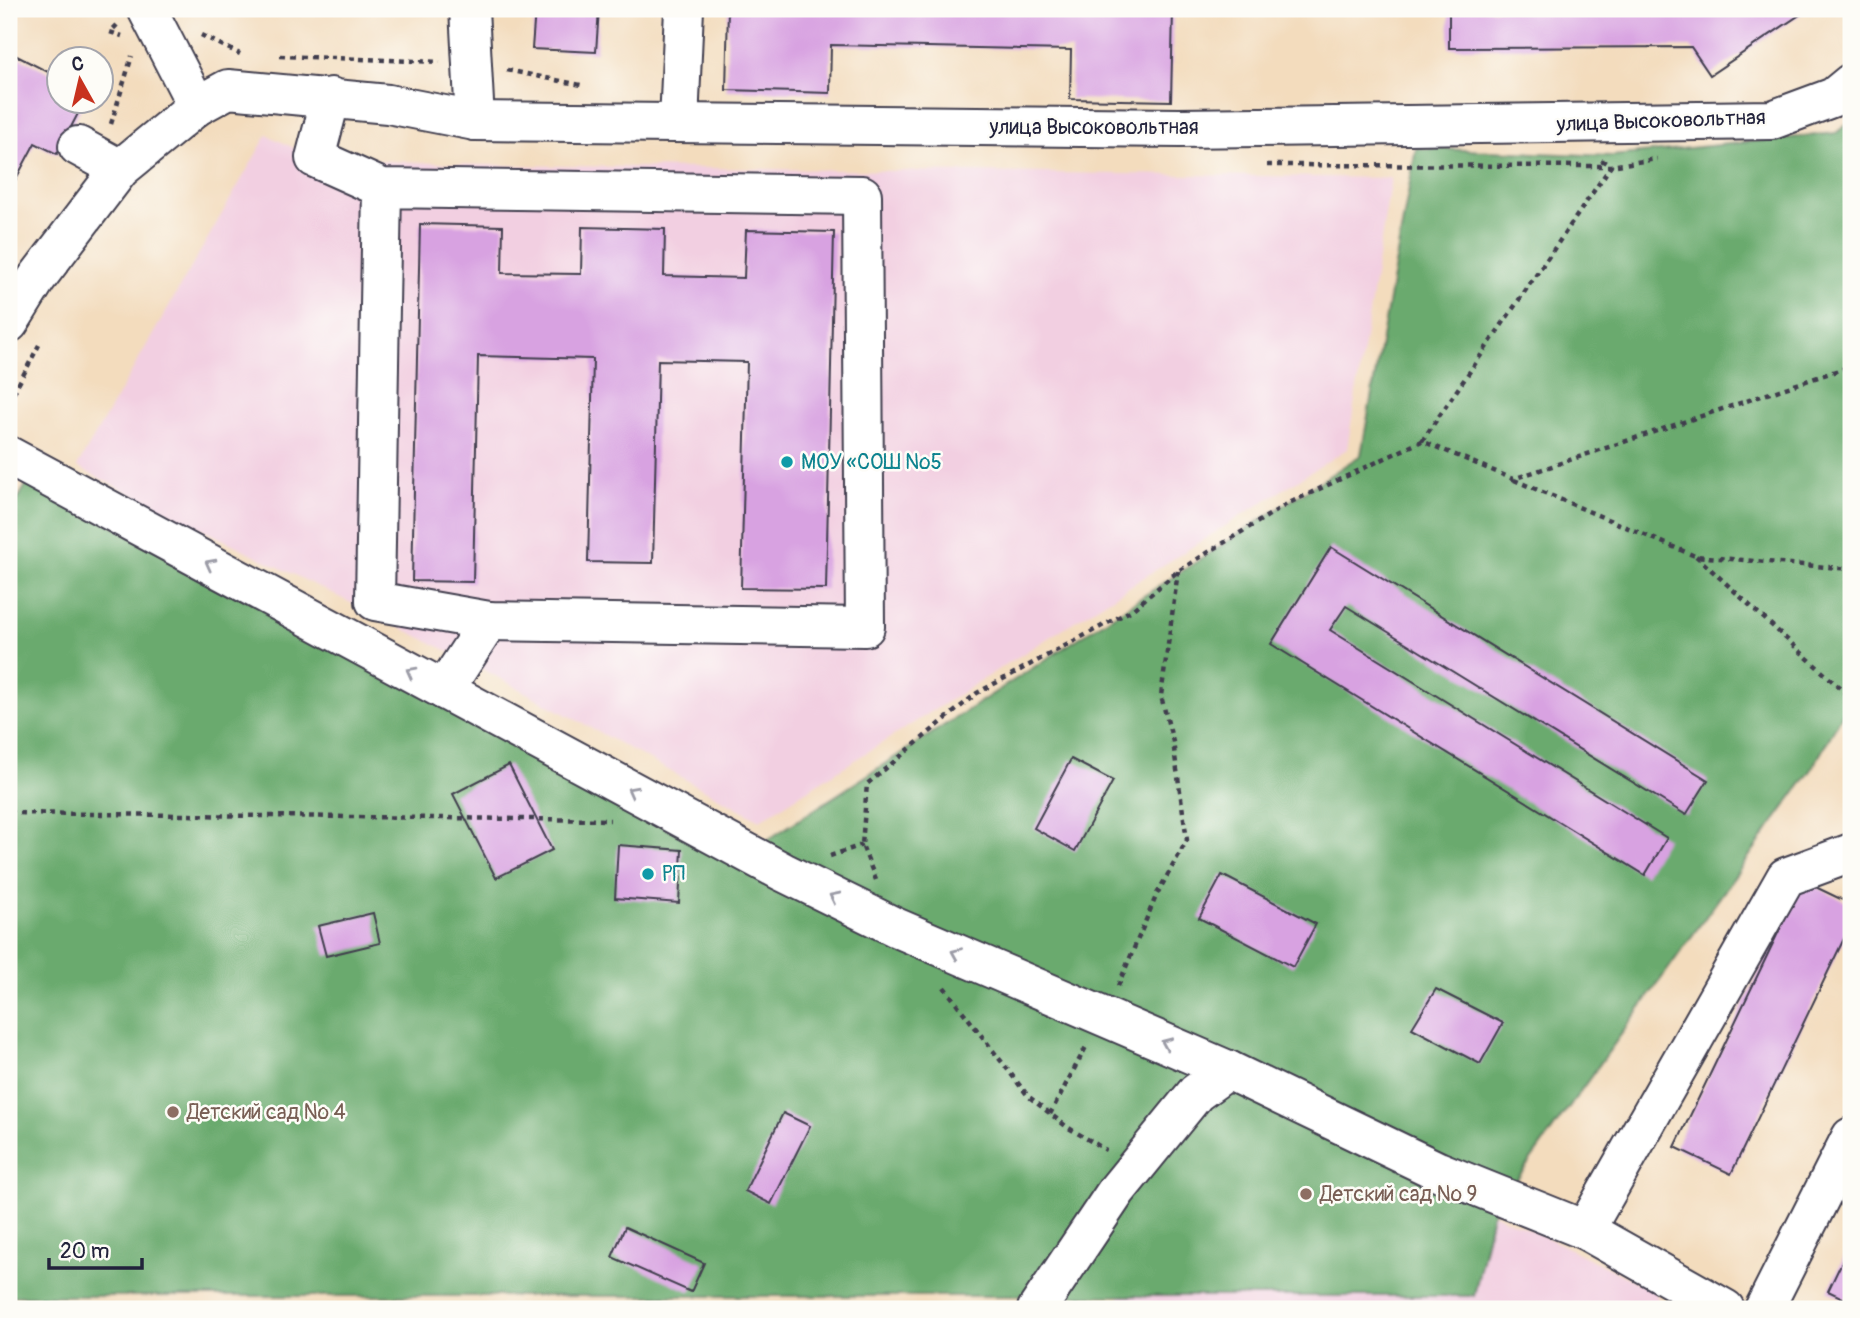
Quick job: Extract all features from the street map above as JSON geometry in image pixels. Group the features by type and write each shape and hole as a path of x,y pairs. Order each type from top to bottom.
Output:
{"street":[{"path":"146,9 197,106"},
{"path":"469,9 475,121"},
{"path":"680,123 684,9"},
{"name":"улица Высоковольтная","path":"9,323 37,278 120,169 197,106 228,89 388,104 475,121 1193,128 1772,120 1834,97 1851,83"},
{"path":"331,97 315,158 382,188 862,195 865,627 489,621 375,601 382,188"},
{"path":"78,146 120,169"},
{"path":"9,456 783,872 895,927 1228,1070 1438,1171 1585,1230 1725,1309"},
{"path":"444,690 489,621"},
{"path":"1585,1230 1786,877 1851,853"},
{"path":"1037,1309 1117,1190 1137,1169 1196,1093 1228,1070"},
{"path":"1765,1309 1851,1138"}],"path":[{"path":"193,31 242,55"},
{"path":"269,56 472,63 590,87"},
{"path":"895,927 862,845 867,784 977,693 1132,610 1178,571 1287,504 1422,441 1611,166 1588,153"},
{"path":"1513,479 1851,366"},
{"path":"1422,441 1695,556 1851,569"},
{"path":"1695,556 1851,698"},
{"path":"1126,969 1157,894 1187,841 1173,742 1161,696 1178,571"},
{"path":"9,813 618,820"},
{"path":"943,985 1028,1096 1067,1127 1137,1169"}],"shaded area":[{"path":"267,135 315,158 481,165 1391,178 1347,449 760,820 464,659 77,467"},
{"name":"Детский сад № 9","path":"1357,1154 1540,1234 1656,1292 1661,1309 1122,1309 1114,1274"}],"green space":[{"path":"1851,121 1851,699 1812,769 1492,1214 1474,1296 9,1296 9,514 29,480 732,863 1361,455 1416,148 1612,156 1836,133"}],"building":[{"path":"535,9 599,9 596,52 532,49"},
{"path":"728,9 1173,9 1171,101 1070,99 1071,50 831,45 830,93 726,90"},
{"path":"1449,9 1801,9 1804,12 1710,75 1691,47 1449,48"},
{"path":"9,52 46,71 46,116 77,116 57,154 35,143 9,192"},
{"name":"МОУ «СОШ №5","path":"420,224 503,226 502,273 581,274 582,227 665,229 664,276 744,278 746,230 834,232 826,589 741,588 747,362 658,360 653,563 588,562 593,359 478,356 473,582 412,581"},
{"path":"1331,547 1708,780 1686,815 1346,606 1330,630 1667,838 1645,875 1271,644"},
{"path":"1071,759 1113,781 1075,851 1034,828"},
{"path":"509,765 552,850 496,878 453,794"},
{"name":"РП","path":"618,845 682,850 679,903 615,898"},
{"path":"1222,875 1316,924 1293,967 1199,918"},
{"path":"1803,881 1851,904 1851,924 1731,1174 1675,1147"},
{"path":"373,913 380,943 326,956 318,926"},
{"path":"1436,989 1503,1023 1480,1064 1412,1028"},
{"path":"783,1113 810,1126 771,1204 745,1191"},
{"path":"625,1227 704,1263 691,1292 612,1257"},
{"path":"1851,1243 1851,1302 1828,1291"}],"place":[{"name":"МОУ «СОШ №5","path":"787,462"},
{"name":"РП","path":"648,874"},
{"name":"Детский сад № 4","path":"173,1112"},
{"name":"Детский сад № 9","path":"1306,1194"}]}
